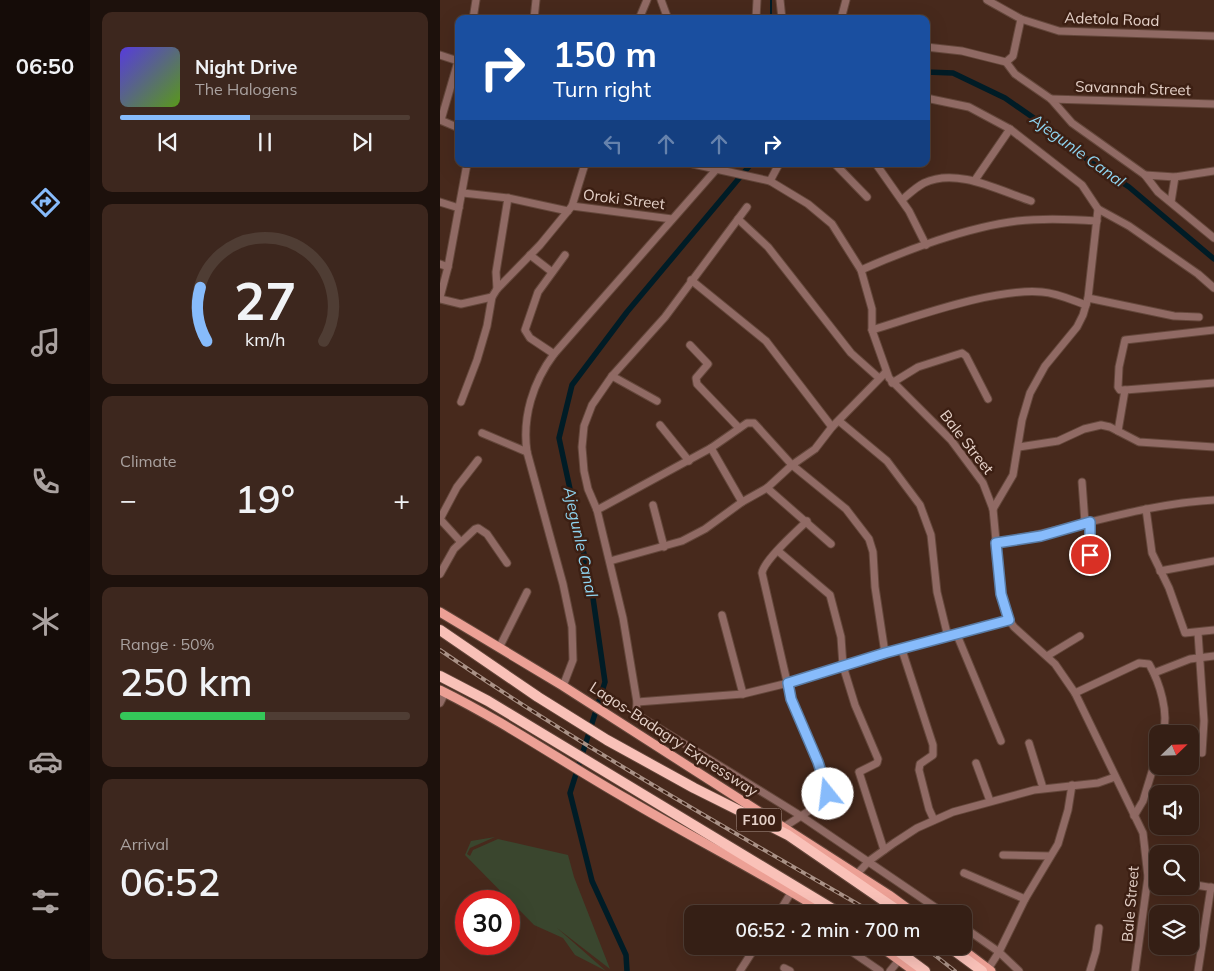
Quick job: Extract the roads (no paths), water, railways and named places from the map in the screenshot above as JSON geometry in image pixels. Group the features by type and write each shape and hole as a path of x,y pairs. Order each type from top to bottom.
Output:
{"highway":[{"name":"Lagos-Badagry Expressway","path":"440,630 607,740 694,788 788,835 889,905"},
{"name":"F100","path":"440,676 488,701 594,767 827,905"},
{"path":"903,955 925,971"},
{"path":"963,955 987,970"}],"main road":[{"name":"Lagos-Badagry Expressway","path":"440,612 586,700 857,874 901,905"},
{"path":"443,691 478,708 603,785 814,905"},
{"path":"892,955 914,971"},
{"path":"969,955 987,970"}],"street":[{"path":"474,15 476,0"},
{"path":"534,15 536,0"},
{"path":"640,15 647,0"},
{"path":"661,0 667,15"},
{"path":"756,15 757,0"},
{"path":"780,0 782,15"},
{"path":"842,15 846,0"},
{"name":"Adetola Road","path":"987,0 1020,19 1046,28 1075,34 1214,36"},
{"path":"1006,62 1013,56 1020,19"},
{"path":"930,47 962,51 1006,62 1015,74 1050,99 1072,123 1145,175 1154,188 1214,238"},
{"path":"440,55 455,62"},
{"path":"455,73 440,120 455,126"},
{"path":"930,99 969,107 1010,129 1082,185 1098,209 1129,226 1198,274 1214,288"},
{"name":"Savannah Street","path":"1050,99 1214,104"},
{"path":"975,180 1010,129"},
{"path":"467,167 448,267 440,298 461,304 492,297"},
{"path":"461,402 477,360 487,326 492,297 497,289 530,256 570,209 584,167"},
{"path":"767,180 777,167"},
{"path":"837,167 867,196"},
{"path":"878,167 902,200 926,245"},
{"path":"563,686 573,660 572,627 563,584 528,452 526,439 530,405 544,367 554,354 672,219 721,168"},
{"name":"Bale Street","path":"721,168 767,180 808,204 832,224 861,270 872,309 872,330 886,372 892,383 929,416 963,455 982,483 993,510 1001,594 1009,620 1014,627 1047,656 1075,693 1146,843 1148,877 1135,971"},
{"path":"1145,175 1175,176 1214,171"},
{"path":"1171,202 1175,176"},
{"path":"902,200 923,183 931,180 956,178 975,180 993,189 1031,201"},
{"name":"Oroki Street","path":"463,193 508,198 570,209 672,219"},
{"path":"497,289 496,272 508,198"},
{"path":"440,202 459,208"},
{"path":"632,730 637,702 627,636 597,510 588,489 584,471 582,447 584,426 592,405 612,376 665,317 746,207"},
{"path":"993,510 1013,474 1022,420 1030,393 1045,366 1077,327 1087,301 1098,209"},
{"path":"738,219 768,247 792,279 819,309 851,353 879,378"},
{"path":"861,270 897,254 971,231 1017,221 1055,219 1097,221"},
{"path":"554,354 530,338 525,330 535,298 565,255"},
{"path":"530,256 552,272"},
{"path":"440,264 448,267"},
{"path":"692,280 766,341 832,427"},
{"path":"872,330 971,301 1027,292 1052,293 1174,316 1199,317"},
{"path":"1214,330 1125,340 1119,367 1118,387 1120,390 1125,390 1214,383"},
{"path":"690,345 708,364 696,378 697,384 739,428"},
{"path":"892,383 918,367 962,353 966,356 988,399"},
{"path":"610,560 664,547 705,529 742,502 767,488 792,464 816,449 832,427 840,421 886,372"},
{"path":"612,376 657,401"},
{"path":"1118,432 1125,390"},
{"path":"840,421 887,461 920,505 931,535 937,592 948,637"},
{"path":"597,510 711,448 750,422 756,424 792,464 846,509 869,539 873,552 875,587 885,653"},
{"path":"660,425 689,460"},
{"path":"1019,446 1058,441 1094,426 1110,427 1139,442 1214,447"},
{"path":"482,433 528,452"},
{"path":"711,448 742,502"},
{"path":"460,541 440,519 457,487 478,460"},
{"path":"1082,482 1091,572"},
{"path":"767,488 832,544"},
{"path":"996,543 1041,536 1087,522 1146,509 1214,500"},
{"path":"653,505 664,547"},
{"path":"1146,509 1149,544 1177,607 1182,628 1185,633 1214,630"},
{"path":"784,827 826,798 828,790 791,699 762,573 763,569 778,551 807,521"},
{"path":"440,574 460,541 474,529 482,530 507,563"},
{"path":"778,551 830,595 841,636 843,666 855,705 878,759 877,763 860,771 860,775 884,850"},
{"path":"1160,571 1214,561"},
{"path":"499,648 527,592"},
{"path":"722,616 743,694"},
{"path":"637,702 743,694 1009,620"},
{"path":"1198,633 1204,721 1202,752"},
{"path":"957,635 1001,742"},
{"path":"1047,656 1080,636"},
{"path":"902,650 933,745 933,755 920,764 919,770 929,809 934,820"},
{"path":"1154,673 1172,665 1201,657 1214,656"},
{"path":"1075,693 1139,663 1149,664 1154,673 1164,710 1163,725"},
{"path":"440,703 443,691"},
{"path":"636,714 801,816 933,905"},
{"path":"1029,742 1043,788"},
{"path":"976,763 990,801"},
{"path":"1134,816 1143,801 1151,775"},
{"path":"857,874 884,850 934,820 990,801 1005,799 1043,788 1098,783 1115,777"},
{"path":"987,970 999,952 1025,899 1062,833 1072,785"},
{"path":"1003,855 1050,856"},
{"path":"964,873 1025,899"},
{"path":"1198,971 1212,888 1199,886"},
{"path":"783,905 792,891"},
{"path":"1090,971 1096,951 1099,928"},
{"path":"972,933 999,952 1019,971"},
{"path":"740,971 750,955"},
{"path":"857,955 880,971"},
{"path":"890,971 899,960"}],"waterway":[{"path":"771,0 771,15"},
{"name":"Ajegunle Canal","path":"930,72 953,73 1005,98 1064,139 1089,161 1129,187 1214,259"},
{"name":"Ajegunle Canal","path":"627,971 626,955 592,881 570,793 605,682 592,591 559,438 572,385 627,312 748,167"}],"railway":[{"path":"440,650 600,753 860,905"},
{"path":"935,955 955,971"}]}
